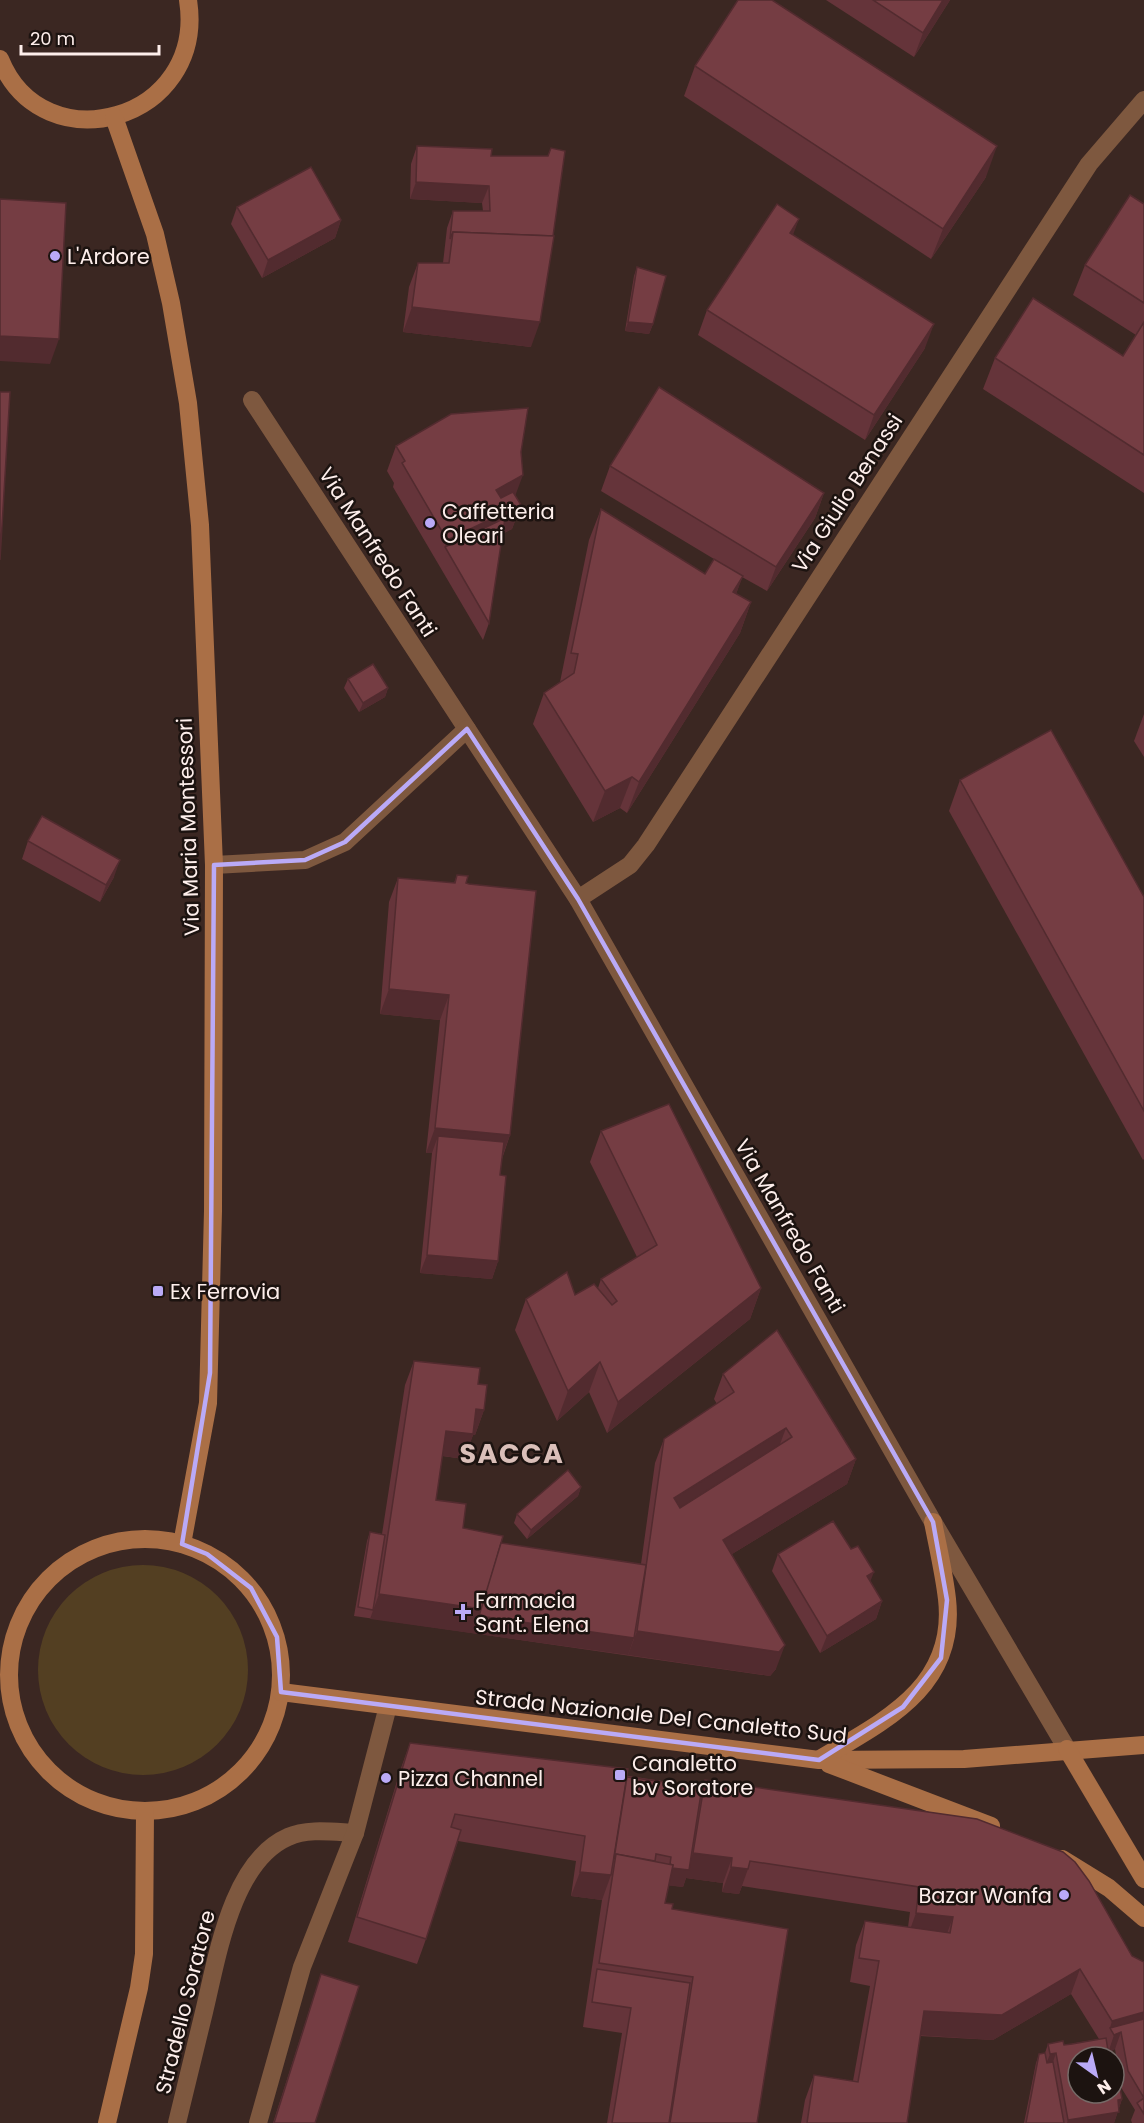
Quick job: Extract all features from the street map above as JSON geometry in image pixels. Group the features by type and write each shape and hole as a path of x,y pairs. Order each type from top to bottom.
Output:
{"street":[{"path":"0,59 19,89 39,106 63,116 88,120 114,117 139,107 161,91 177,70 188,45 191,18 188,0"},
{"name":"Via Giulio Benassi","path":"578,899 630,865 646,844 1089,164 1144,100"},
{"name":"Via Maria Montessori","path":"114,117 154,234 171,303 188,403 200,525 214,865 210,1373 203,1440 182,1544"},
{"name":"Via Manfredo Fanti","path":"252,400 578,899 933,1522 1067,1749"},
{"path":"214,865 298,861 345,842 467,729"},
{"path":"819,1760 903,1707 927,1682 940,1658 947,1630 947,1600 933,1522"},
{"path":"126,1540 163,1540 182,1544 207,1554 231,1569 251,1588 266,1611 277,1637 281,1664 280,1692 274,1720 262,1745 246,1767 224,1786 200,1800 173,1808 145,1811 122,1809 100,1803 70,1788 44,1766 24,1738 13,1706 7,1639 44,1584 68,1563 96,1548 126,1540"},
{"name":"Strada Nazionale Del Canaletto Sud","path":"280,1692 819,1760 964,1760 1067,1749 1144,1744"},
{"path":"258,2123 302,1967 355,1833 388,1706"},
{"path":"1067,1749 1144,1879"},
{"path":"819,1760 1009,1833"},
{"path":"107,2123 139,1988 144,1954 145,1811"},
{"name":"Stradello Soratore","path":"177,2123 226,1921 243,1885 270,1848 289,1836 313,1832 355,1833"},
{"path":"1048,1851 1109,1888 1144,1918"}],"highlighted area":[{"path":"467,729 578,899 933,1522 947,1600 941,1658 903,1707 819,1760 281,1692 277,1637 251,1588 207,1554 182,1544 210,1373 214,865 305,860 345,842"}],"shaded area":[{"path":"133,1565 153,1565 174,1569 193,1577 224,1603 236,1620 244,1639 248,1670 244,1701 236,1720 210,1751 193,1763 174,1771 153,1775 133,1775 112,1771 93,1763 62,1737 50,1720 42,1701 38,1680 38,1660 42,1639 50,1620 76,1589 93,1577 112,1569"}],"building":[{"path":"738,0 772,0 997,146 943,229 695,66"},
{"path":"873,0 943,0 923,33"},
{"path":"417,146 492,149 491,156 548,156 551,148 565,151 553,236 453,232 450,239 453,211 490,211 489,186 416,182"},
{"path":"311,167 341,220 268,260 237,207"},
{"path":"1130,195 1144,204 1144,303 1085,265"},
{"path":"0,199 66,203 59,339 0,336"},
{"path":"777,204 799,219 790,233 934,324 874,415 707,310"},
{"path":"453,232 554,236 540,322 412,307 418,263 449,263"},
{"path":"637,267 666,276 653,324 628,322"},
{"path":"1033,298 1123,356 1144,322 1144,455 995,358"},
{"path":"659,387 824,493 776,567 610,466"},
{"path":"0,392 10,392 0,560"},
{"path":"528,408 521,452 523,475 496,490 501,498 513,492 521,505 447,540 402,463 405,461 396,446 451,414"},
{"path":"601,509 705,574 714,559 743,576 733,592 751,602 639,782 632,777 605,791 544,693 574,673 578,654 571,653"},
{"path":"505,518 489,623 445,547"},
{"path":"373,664 388,688 363,703 348,679"},
{"path":"1051,730 1144,897 1144,1111 960,780"},
{"path":"42,816 120,860 106,885 28,841"},
{"path":"457,875 468,876 466,883 469,884 536,891 510,1135 435,1128 449,995 389,989 398,878 455,883"},
{"path":"669,1104 761,1288 618,1402 600,1362 568,1391 526,1299 567,1272 575,1295 594,1284 612,1305 617,1301 601,1279 657,1245 601,1131"},
{"path":"438,1136 504,1142 500,1175 506,1176 498,1261 427,1255"},
{"path":"777,1330 856,1459 723,1540 785,1645 779,1652 637,1631 664,1439 734,1392 723,1374","holes":["786,1428 792,1437 680,1508 674,1498"]},
{"path":"414,1361 480,1368 478,1384 487,1385 484,1410 476,1409 473,1434 446,1431 436,1500 466,1504 463,1528 503,1536 482,1609 379,1594"},
{"path":"568,1470 581,1487 531,1530 517,1514"},
{"path":"833,1521 851,1549 858,1546 874,1572 867,1576 882,1601 827,1636 778,1554"},
{"path":"370,1532 385,1535 373,1610 358,1607"},
{"path":"501,1543 646,1565 634,1638 479,1616"},
{"path":"410,1743 628,1769 611,1875 580,1872 585,1836 455,1814 451,1827 461,1830 426,1939 357,1917"},
{"path":"627,1777 702,1787 689,1870 672,1868 671,1857 656,1854 655,1861 616,1854 614,1859"},
{"path":"705,1780 977,1819 1063,1852 1075,1862 1089,1881 1132,1956 1144,1962 1144,2012 1112,2021 1080,1969 1002,2015 924,2011 907,2123 807,2123 814,2075 858,2082 879,1961 859,1958 865,1921 950,1933 953,1917 916,1913 919,1887 750,1861 748,1869 731,1867 732,1858 693,1853"},
{"path":"616,1854 673,1865 665,1903 673,1904 672,1909 788,1929 757,2123 670,2123 693,1977 599,1963"},
{"path":"597,1969 690,1983 669,2123 612,2123 631,2008 592,2002"},
{"path":"321,1974 359,1986 315,2123 274,2123"},
{"path":"1144,2019 1144,2098 1128,2071 1126,2045 1123,2045 1121,2032 1114,2035 1110,2028"},
{"path":"1106,2038 1107,2045 1066,2045 1066,2105 1118,2105 1119,2112 1068,2120 1056,2053 1050,2054 1048,2044 1063,2041 1064,2045"},
{"path":"1045,2053 1047,2063 1053,2062 1064,2123 1026,2123 1039,2054"},
{"path":"1144,2098 1144,2114 1137,2103"}],"place":[{"name":"L'Ardore","path":"55,256"},
{"name":"Caffetteria Oleari","path":"430,523"},
{"name":"Ex Ferrovia","path":"158,1291"},
{"name":"Farmacia Sant. Elena","path":"463,1612"},
{"name":"Canaletto bv Soratore","path":"620,1775"},
{"name":"Pizza Channel","path":"386,1778"},
{"name":"Bazar Wanfa","path":"1064,1895"}],"district":[{"name":"SACCA","path":"512,1453"}]}
